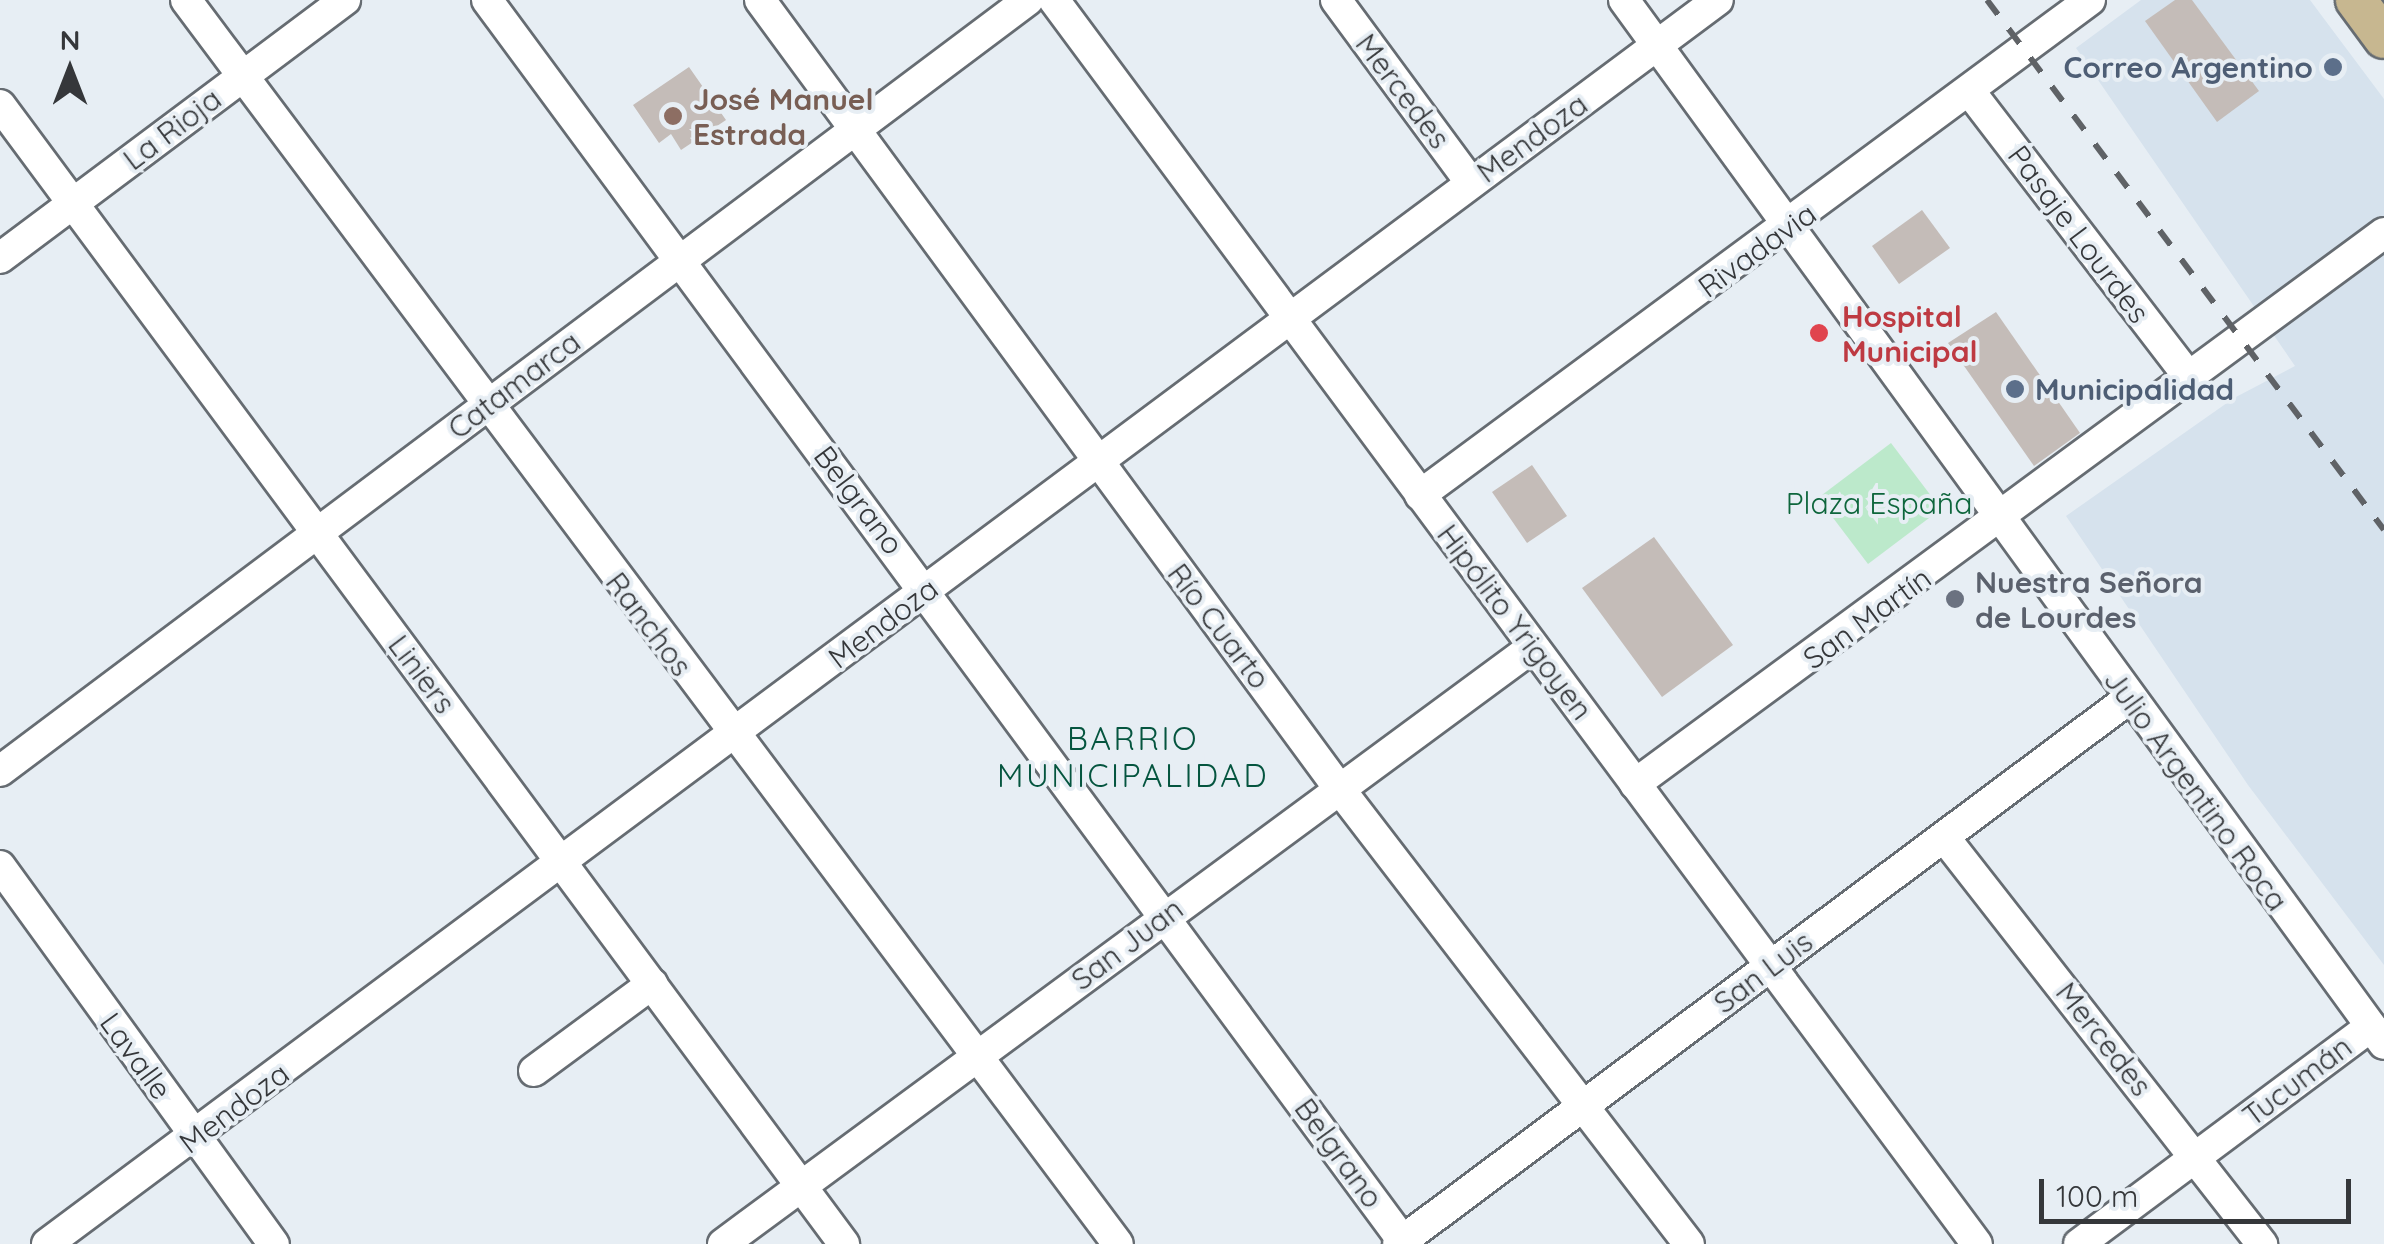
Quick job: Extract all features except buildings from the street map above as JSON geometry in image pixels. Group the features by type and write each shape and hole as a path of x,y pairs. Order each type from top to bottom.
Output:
{"main road":[{"path":"2356,0 2384,38"}],"street":[{"name":"Ranchos","path":"186,0 972,1059 1118,1244"},
{"name":"La Rioja","path":"0,258 344,0"},
{"name":"Belgrano","path":"487,0 1166,915 1402,1243"},
{"name":"Río Cuarto","path":"760,0 856,125 1097,462 1338,787 1689,1244"},
{"name":"Catamarca","path":"0,771 856,125 1028,0"},
{"name":"Hipólito Yrigoyen","path":"1054,0 1977,1244"},
{"name":"Mercedes","path":"1336,0 1471,183"},
{"name":"Julio Argentino Roca","path":"1624,0 2006,518 2127,700 2377,1035"},
{"name":"Mendoza","path":"47,1244 195,1138 1718,0"},
{"name":"Rivadavia","path":"1420,495 1793,225 2090,0"},
{"name":"Pasaje Lourdes","path":"1971,93 2187,375"},
{"name":"Liniers","path":"0,105 844,1244"},
{"name":"San Martín","path":"1635,784 2006,518 2187,375 2384,233"},
{"name":"San Juan","path":"723,1244 1533,647"},
{"name":"San Luis","path":"1402,1243 2127,700"},
{"name":"Mercedes","path":"1944,837 2262,1244"},
{"name":"Lavalle","path":"0,866 269,1242"},
{"path":"534,1072 652,984"},
{"name":"Tucumán","path":"2078,1244 2197,1156 2377,1035"}],"shaded area":[{"path":"2141,0 2310,0 2384,99 2384,965 2248,785 2066,516 2234,398 2295,366 2076,48"}],"green space":[{"name":"Plaza España","path":"1891,443 1941,509 1868,564 1818,498"}],"railway":[{"path":"1987,0 2384,530"}],"place":[{"name":"Correo Argentino","path":"2333,67"},
{"name":"José Manuel Estrada","path":"673,116"},
{"name":"Hospital Municipal","path":"1819,333"},
{"name":"Municipalidad","path":"2015,389"},
{"name":"Nuestra Señora de Lourdes","path":"1955,599"}],"district":[{"name":"BARRIO MUNICIPALIDAD","path":"1133,758"}]}
